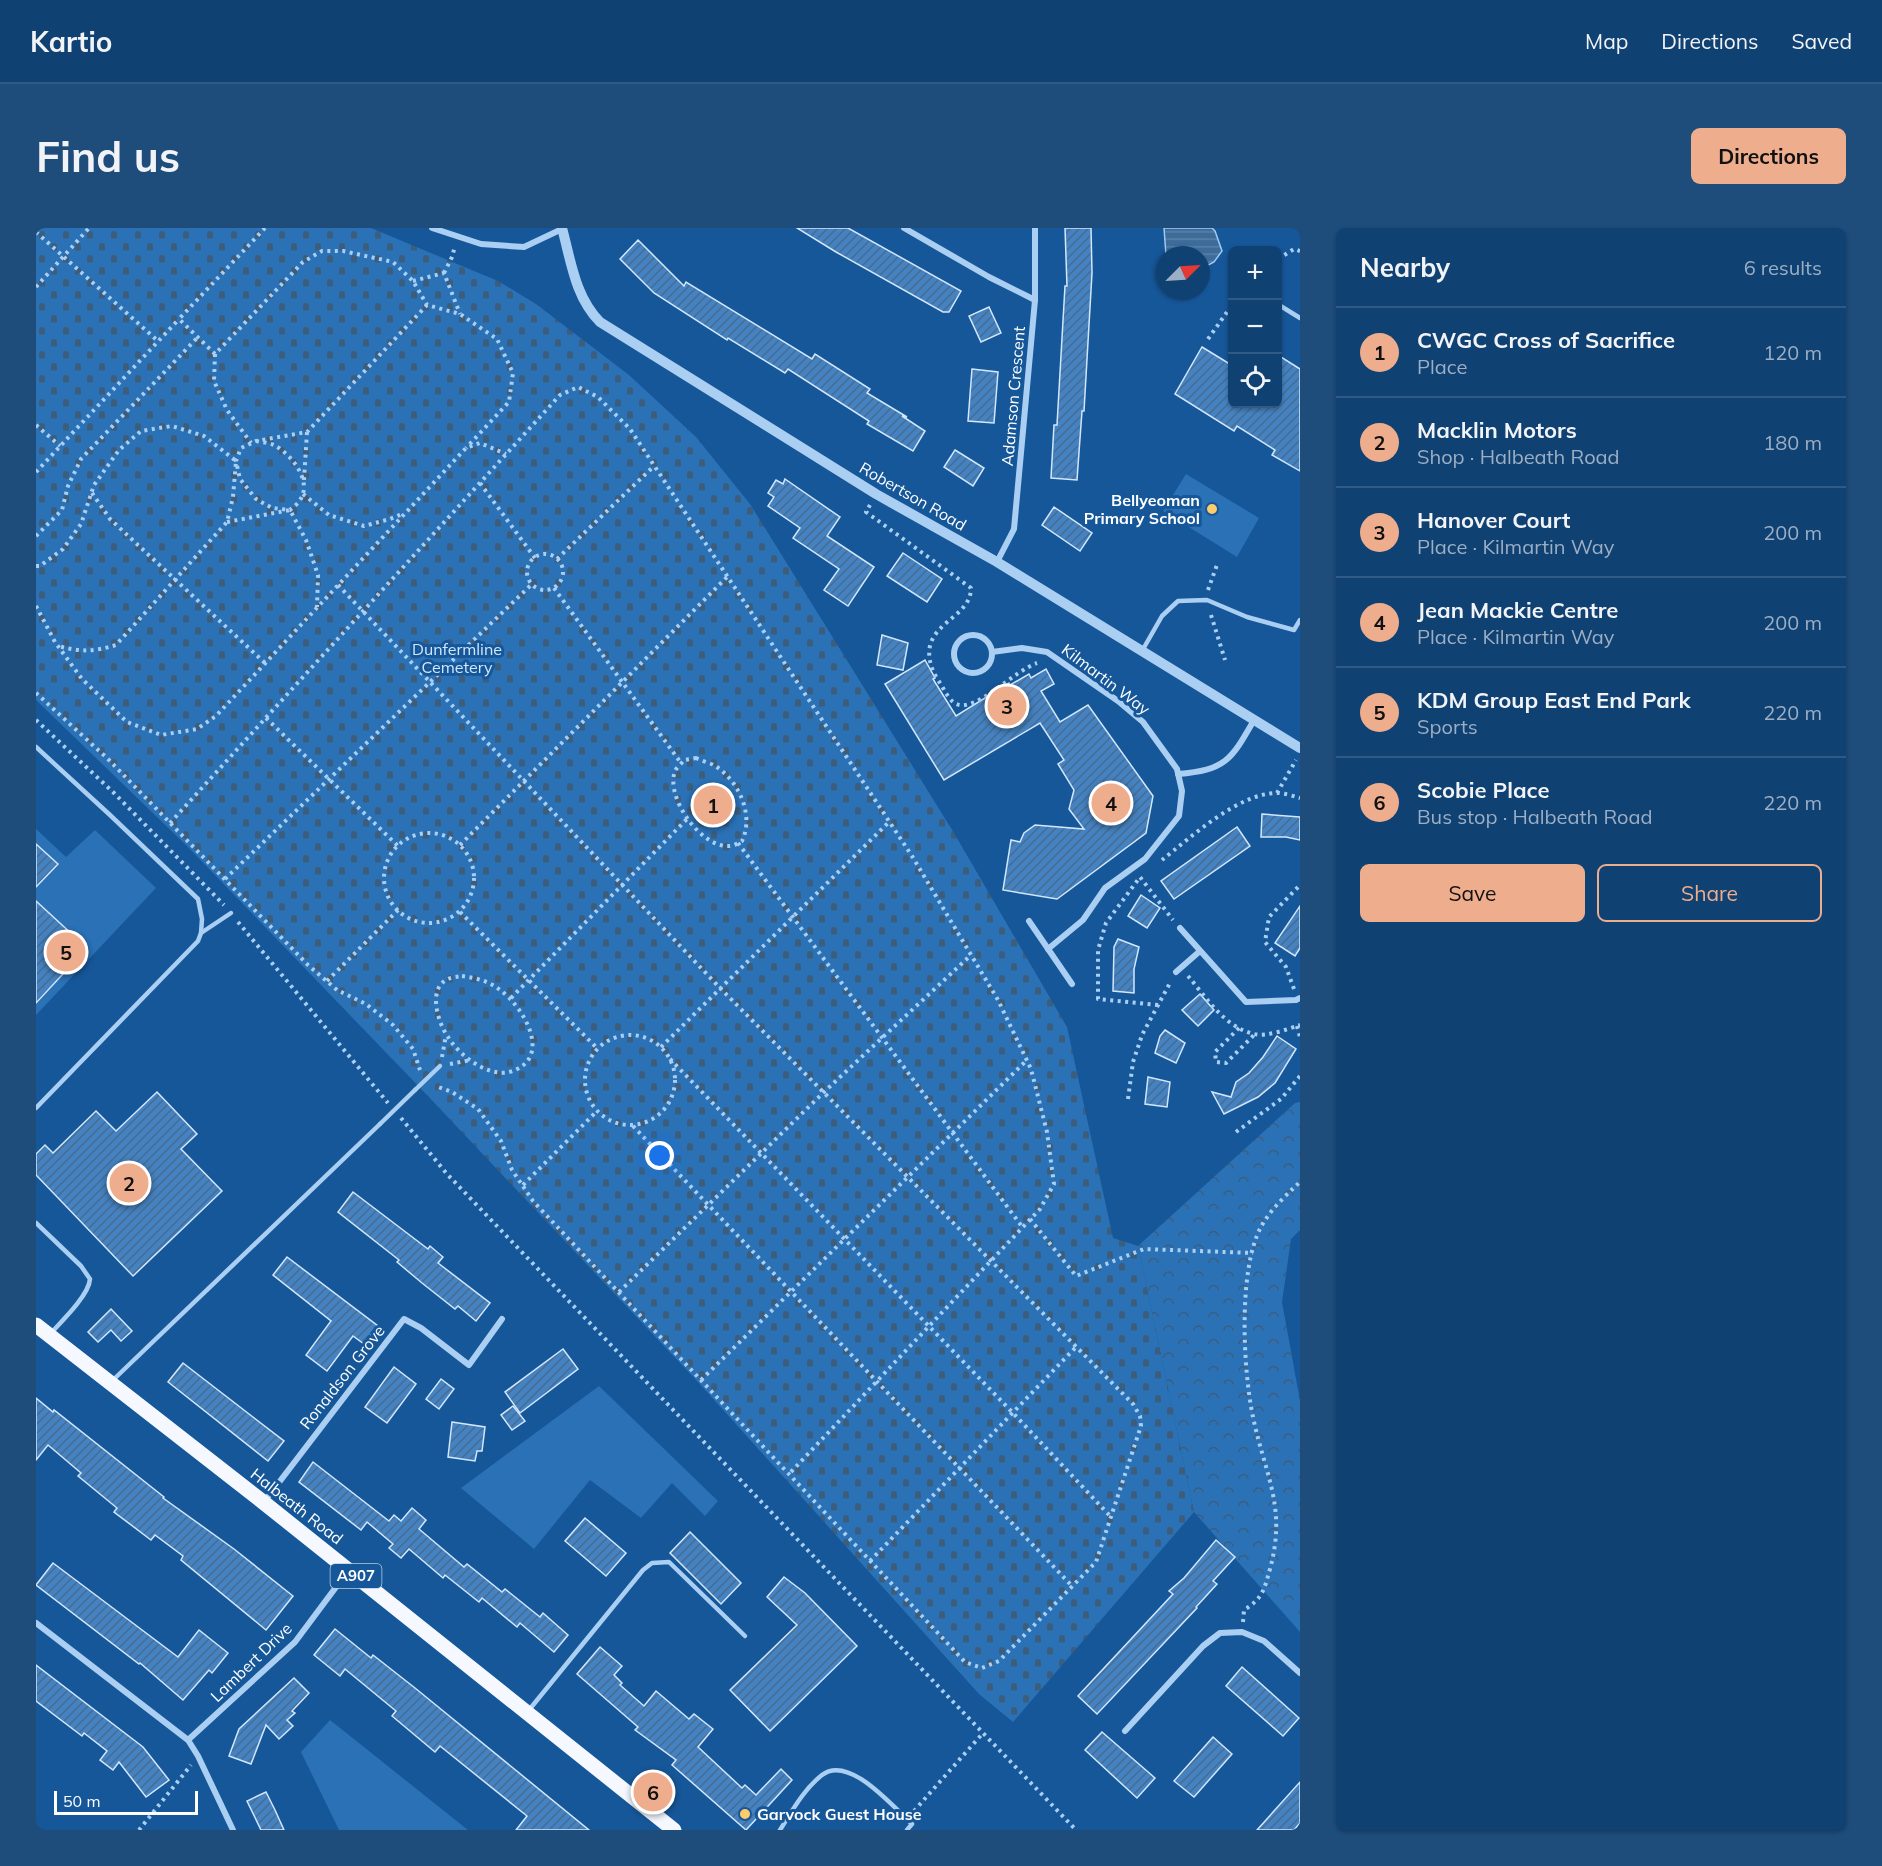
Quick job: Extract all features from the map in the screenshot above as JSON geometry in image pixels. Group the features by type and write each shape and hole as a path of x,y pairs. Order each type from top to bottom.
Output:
{"main road":[{"name":"Halbeath Road","path":"36,1326 263,1502 674,1830"}],"street":[{"path":"432,228 481,244 524,247 562,229"},
{"path":"904,228 989,277 1035,300"},
{"name":"Adamson Crescent","path":"997,562 1014,529 1035,300 1035,228"},
{"name":"Robertson Road","path":"562,229 578,288 589,311 600,322 876,494 997,562 1300,748"},
{"path":"970,635 982,637 987,641 992,652 991,659 984,669 972,673 960,669 954,657 956,645 964,637 970,635"},
{"name":"Kilmartin Way","path":"992,652 1022,648 1047,652 1054,656 1143,722 1178,769 1182,791 1179,816 1145,859 1105,888 1083,920 1048,949"},
{"path":"1178,774 1205,772 1221,765 1239,746 1254,720"},
{"path":"1029,921 1072,984"},
{"path":"1179,928 1246,1002 1299,999"},
{"path":"1178,970 1200,951"},
{"name":"Ronaldson Grove","path":"263,1502 404,1319 422,1328 469,1365 502,1320"},
{"name":"Lambert Drive","path":"188,1740 295,1642 348,1570"},
{"path":"36,1623 188,1740 233,1830"},
{"path":"1125,1731 1203,1646 1220,1633 1242,1632 1264,1641 1300,1673"}],"lane":[{"path":"1282,307 1300,318"},
{"path":"1142,651 1162,616 1178,601 1207,600 1247,617 1293,630 1300,620"},
{"path":"36,747 198,899 202,920 198,941 36,1108"},
{"path":"201,933 231,913"},
{"path":"110,1383 440,1066"},
{"path":"36,1223 81,1266 90,1279 84,1293 49,1336"},
{"path":"528,1712 643,1570 652,1563 669,1562 745,1636"},
{"path":"780,1830 801,1798 823,1774 835,1769 850,1772 862,1779 912,1824 907,1830"}],"path":[{"path":"36,287 89,228"},
{"path":"36,472 265,228"},
{"path":"36,232 158,341"},
{"path":"1282,256 1300,246"},
{"path":"1294,249 1300,251"},
{"path":"36,606 58,646 82,679 127,722 161,735 197,729 216,716 509,402 513,373 497,339 460,314 427,305 413,281 393,262 343,251 322,251 303,262 215,354 214,381 226,410 253,442 273,444 287,453 299,468 304,485"},
{"path":"452,257 444,273 460,314"},
{"path":"413,281 444,273"},
{"path":"58,646 75,651 94,651 116,645 227,522 233,497 236,461 241,448 253,442 307,432 427,305"},
{"path":"1208,339 1228,312"},
{"path":"179,319 215,354"},
{"path":"36,536 62,510 68,486 81,459 198,337"},
{"path":"170,824 560,395 578,387 598,397 630,429 889,822 998,1000 1031,1069 1047,1132 1054,1184 1040,1209 789,1474"},
{"path":"36,425 60,446"},
{"path":"36,566 40,566 63,549 81,524 94,485 119,450 141,431 172,426 204,436 236,461 240,479 256,499 272,508 290,510"},
{"path":"227,522 290,510 300,501 304,485 307,432"},
{"path":"466,448 480,443 506,454"},
{"path":"557,559 654,466"},
{"path":"480,483 535,558"},
{"path":"92,492 110,519 265,663"},
{"path":"303,494 329,515 364,526 406,512"},
{"path":"876,494 866,512 971,588 968,599 961,610 940,626 929,652 931,666 951,702 962,706 971,703 1011,679 1027,666 1054,656"},
{"path":"290,510 306,540 318,575 317,607"},
{"path":"546,554 557,559 563,569 563,574 562,580 554,588 542,590 532,584 527,574 535,558 546,554"},
{"path":"1208,587 1218,562"},
{"path":"460,845 727,577"},
{"path":"225,879 532,584"},
{"path":"36,693 108,759 308,965 337,990 366,1004 393,1025 413,1049 423,1082 452,1092 478,1109 501,1141 513,1170 533,1201 965,1662 982,1668 999,1661 1096,1562 1141,1426 1140,1416 1133,1404 720,988 338,585"},
{"path":"554,588 681,763"},
{"path":"1207,600 1225,660"},
{"path":"266,718 398,846"},
{"path":"36,720 114,793 231,913 447,1174 1076,1830"},
{"path":"1277,793 1300,753"},
{"path":"696,758 717,766 735,784 745,807 748,830 742,842 729,846 710,842 688,818 679,806 674,784 675,770 684,760 696,758"},
{"path":"1156,864 1244,801 1277,793 1300,798"},
{"path":"511,998 688,818"},
{"path":"661,1047 889,822"},
{"path":"434,833 448,836 460,845 470,857 474,871 474,886 469,900 460,912 447,920 432,923 417,922 398,910 386,892 384,877 387,862 398,846 405,839 419,834 434,833"},
{"path":"738,843 1023,1228"},
{"path":"1148,871 1140,877 1106,924 1098,950 1098,999 1158,1005"},
{"path":"1140,877 1179,928"},
{"path":"1299,999 1286,967 1264,942 1269,917 1300,885"},
{"path":"327,981 398,910"},
{"path":"460,912 598,1049"},
{"path":"619,1292 760,1153 971,955"},
{"path":"1128,1099 1133,1062 1142,1035 1178,970 1221,1016 1239,1028 1254,1034 1298,1026 1300,1037"},
{"path":"462,976 480,979 511,998 525,1017 533,1041 531,1058 521,1069 504,1073 486,1069 471,1060 446,1034 438,1016 436,998 439,987 447,979 462,976"},
{"path":"1239,1028 1215,1052 1216,1062 1226,1063 1254,1034"},
{"path":"446,1034 440,1066 471,1060"},
{"path":"670,1059 675,1073 675,1088 670,1102 660,1114 648,1122 633,1126 618,1124 597,1111 587,1094 585,1079 588,1065 598,1049 606,1042 620,1036 634,1035 649,1039 661,1047 1111,1517"},
{"path":"701,1380 1027,1060"},
{"path":"1236,1132 1281,1100 1300,1076"},
{"path":"523,1185 597,1111"},
{"path":"633,1126 1072,1586"},
{"path":"1242,1632 1244,1610 1263,1594 1276,1546 1276,1510 1271,1479 1253,1417 1246,1358 1245,1302 1249,1263 1261,1227 1285,1196 1300,1182"},
{"path":"1030,1219 1076,1276 1144,1249 1253,1253"},
{"path":"870,1561 1076,1347"},
{"path":"907,1819 983,1733"},
{"path":"139,1830 198,1756"}],"green space":[{"name":"Dunfermline Cemetery","path":"36,228 371,228 498,281 536,304 629,375 696,437 750,504 954,833 1067,1027 1113,1238 1138,1246 1194,1512 1013,1722 979,1694 698,1382 426,1094 187,846 36,700"},
{"path":"1186,474 1259,518 1237,557 1163,511"},
{"path":"36,829 66,857 95,830 156,888 36,1015"},
{"path":"1300,1102 1300,1230 1291,1239 1282,1302 1300,1401 1300,1632 1194,1512 1138,1246 1295,1103"},
{"path":"599,1386 718,1501 705,1516 672,1483 641,1518 590,1480 534,1549 461,1488"},
{"path":"330,1720 468,1830 339,1830 301,1752"}],"shaded area":[{"path":"1164,228 1212,228 1222,251 1210,264 1210,246 1165,246"}],"building":[{"path":"797,228 848,228 961,291 949,312 943,312"},
{"path":"1065,228 1091,228 1092,273 1084,411 1082,411 1077,480 1051,478 1054,425 1057,425 1065,286 1067,286"},
{"path":"638,240 684,286 686,282 812,359 815,354 870,389 867,393 907,417 902,416 925,431 913,451 867,424 869,421 788,369 785,373 728,338 727,340 654,293 620,259"},
{"path":"989,307 1001,333 981,342 969,316"},
{"path":"1202,347 1228,363 1228,408 1282,408 1282,358 1300,369 1300,471 1272,455 1275,450 1237,426 1234,431 1175,394"},
{"path":"972,369 998,372 994,423 968,421"},
{"path":"955,450 984,468 973,486 944,467"},
{"path":"785,479 840,517 827,536 874,567 848,606 824,590 839,569 793,538 800,528 768,506 774,497 768,493 776,480 783,484"},
{"path":"1054,507 1092,533 1080,551 1042,525"},
{"path":"903,553 942,579 927,602 887,576"},
{"path":"882,635 908,643 903,670 877,665"},
{"path":"925,660 935,678 933,679 956,716 1009,683 1010,685 1029,674 1031,678 1046,669 1054,684 1041,691 1060,722 1088,705 1153,796 1146,833 1057,899 1003,890 1011,840 1020,842 1024,833 1035,825 1084,829 1069,809 1074,790 1058,764 1064,760 1040,723 944,780 885,684"},
{"path":"1262,814 1300,817 1300,840 1286,837 1261,837"},
{"path":"1237,827 1250,846 1174,899 1161,881"},
{"path":"36,844 58,864 36,887"},
{"path":"1141,895 1160,908 1147,928 1128,916"},
{"path":"36,901 87,948 36,1003"},
{"path":"1300,906 1300,948 1295,956 1275,943"},
{"path":"1118,939 1139,947 1134,969 1134,993 1113,991 1114,947"},
{"path":"1200,994 1214,1010 1198,1026 1182,1010"},
{"path":"1165,1030 1185,1043 1176,1063 1155,1053 1160,1036"},
{"path":"1277,1036 1296,1049 1275,1083 1258,1097 1224,1114 1212,1092 1231,1097 1236,1082 1249,1073"},
{"path":"1148,1077 1170,1082 1167,1107 1145,1104"},
{"path":"157,1092 197,1134 181,1149 222,1191 133,1276 36,1175 36,1154 45,1145 53,1153 96,1111 116,1131"},
{"path":"353,1192 428,1249 430,1246 443,1257 438,1263 490,1303 476,1321 458,1306 455,1309 422,1283 397,1262 399,1260 338,1212"},
{"path":"287,1257 378,1326 364,1344 353,1336 327,1371 306,1355 331,1321 273,1275"},
{"path":"111,1309 132,1331 121,1341 111,1330 98,1342 88,1332"},
{"path":"563,1349 578,1369 520,1413 505,1392"},
{"path":"183,1363 284,1441 268,1461 168,1382"},
{"path":"394,1367 416,1384 387,1423 365,1407"},
{"path":"441,1379 454,1389 439,1409 426,1399"},
{"path":"36,1398 293,1596 266,1630 181,1560 183,1556 155,1535 151,1540 114,1512 117,1508 78,1476 81,1473 48,1445 36,1460"},
{"path":"513,1406 525,1421 512,1430 501,1415"},
{"path":"452,1422 485,1427 482,1451 477,1451 475,1461 448,1457"},
{"path":"313,1462 389,1521 394,1515 401,1521 412,1508 426,1520 419,1529 464,1567 467,1564 502,1592 505,1589 540,1617 543,1613 568,1635 554,1652 520,1623 517,1627 482,1598 479,1602 445,1575 443,1578 409,1549 401,1558 389,1548 393,1544 367,1522 361,1530 299,1482"},
{"path":"585,1518 626,1553 606,1576 565,1541"},
{"path":"690,1532 741,1583 721,1604 670,1553"},
{"path":"1216,1540 1235,1557 1213,1581 1217,1584 1097,1714 1078,1696 1173,1594 1169,1591 1184,1578"},
{"path":"53,1563 178,1657 199,1630 228,1653 212,1673 209,1670 183,1700 140,1663 36,1585"},
{"path":"784,1577 805,1593 857,1646 770,1731 730,1690 797,1625 767,1597"},
{"path":"335,1629 371,1658 373,1655 415,1688 589,1830 516,1830 527,1816 440,1746 435,1752 392,1716 396,1711 345,1669 340,1676 314,1655"},
{"path":"600,1647 622,1666 614,1675 622,1683 620,1685 644,1706 656,1691 689,1719 694,1714 713,1729 698,1747 742,1788 745,1785 756,1795 781,1769 792,1780 746,1830 672,1765 676,1760 635,1730 638,1727 577,1674"},
{"path":"36,1665 143,1747 169,1780 146,1797 119,1762 113,1770 100,1760 107,1751 84,1733 82,1736 36,1701"},
{"path":"1242,1667 1299,1718 1283,1736 1226,1686"},
{"path":"294,1678 309,1693 292,1711 295,1713 287,1720 293,1726 279,1739 266,1725 251,1764 229,1756 239,1729"},
{"path":"1102,1732 1155,1778 1137,1798 1085,1750"},
{"path":"1213,1737 1232,1754 1194,1797 1174,1781"},
{"path":"1300,1782 1300,1823 1294,1830 1257,1830"},
{"path":"266,1792 284,1830 261,1830 247,1801"}],"place":[{"name":"Bellyeoman Primary School","path":"1212,509"},
{"name":"Hanover Court","path":"1007,706"},
{"name":"Jean Mackie Centre","path":"1111,803"},
{"name":"CWGC Cross of Sacrifice","path":"713,805"},
{"name":"KDM Group East End Park","path":"66,952"},
{"name":"Macklin Motors","path":"129,1183"},
{"name":"Scobie Place","path":"653,1792"},
{"name":"Garvock Guest House","path":"745,1814"}]}
